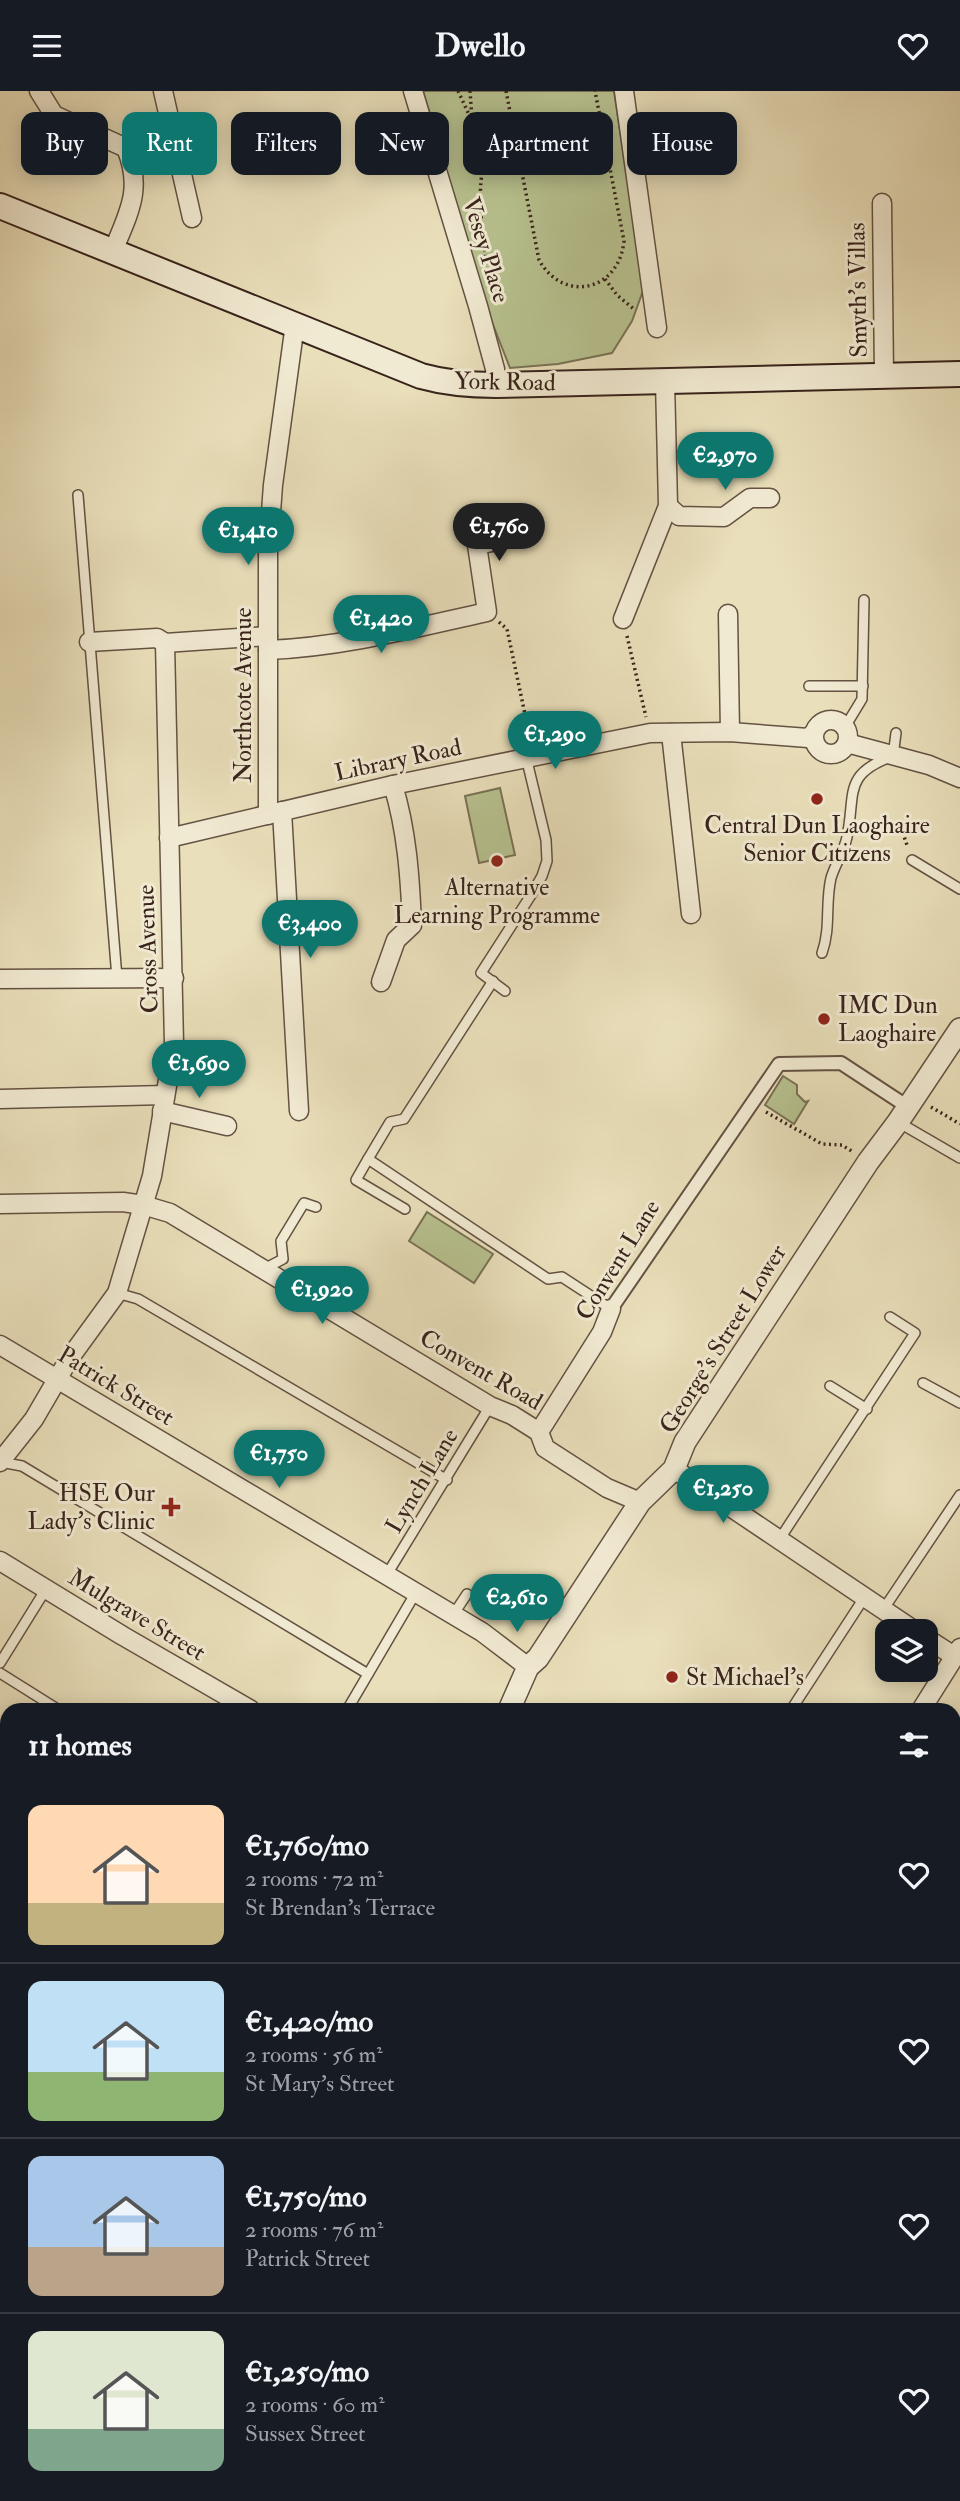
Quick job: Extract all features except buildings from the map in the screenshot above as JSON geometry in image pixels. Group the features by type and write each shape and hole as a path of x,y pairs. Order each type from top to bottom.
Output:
{"main road":[{"name":"York Road","path":"0,205 421,376 462,385 960,374"}],"street":[{"path":"39,91 54,115 126,148 134,165 136,184 113,251"},
{"path":"163,91 192,218"},
{"name":"Vesey Place","path":"413,91 478,306 495,369 496,385"},
{"path":"624,91 656,323"},
{"name":"Smyth's Villas","path":"882,203 884,375"},
{"name":"Northcote Avenue","path":"295,324 270,510 268,643 275,813 299,1111"},
{"path":"623,619 668,506 665,381"},
{"path":"668,506 679,516 724,517 750,498 770,498"},
{"path":"89,642 157,638 165,643 268,643 307,649 354,642 487,612 477,545 492,542 490,525"},
{"path":"728,614 730,732"},
{"name":"Cross Avenue","path":"0,1462 34,1419 69,1359 117,1293 152,1176 174,1044 165,643"},
{"path":"846,735 840,752 835,754 823,752 816,744 814,733 820,723 831,719 846,735 893,756 929,765 960,778"},
{"name":"Library Road","path":"169,838 393,785 650,733 730,732 808,738 814,733"},
{"path":"671,733 691,914"},
{"path":"380,982 396,940 412,925 409,868 401,812 393,785"},
{"path":"0,979 174,978"},
{"name":"George's Street Lower","path":"512,1703 528,1667 538,1658 640,1502 674,1469 685,1442 868,1162 960,1029"},
{"name":"Convent Lane","path":"539,1432 603,1332 611,1309 779,1065 841,1063 907,1109"},
{"path":"0,1099 164,1103 227,1126"},
{"name":"Convent Road","path":"0,1204 123,1202 170,1213 266,1268 490,1406 512,1415 539,1432 545,1448 607,1488 640,1502"},
{"name":"Patrick Street","path":"0,1345 482,1632 528,1667"},
{"path":"674,1469 896,1619"},
{"name":"Mulgrave Street","path":"0,1561 239,1703"},
{"path":"924,1703 957,1652 938,1643"}],"lane":[{"path":"78,495 117,978"},
{"path":"846,735 862,699 864,600"},
{"path":"808,686 863,686"},
{"path":"822,953 828,936 831,877 846,840 852,792 865,770 893,756 896,733"},
{"path":"505,991 481,973 533,892 547,861 546,840 530,756"},
{"path":"912,860 960,888"},
{"path":"405,1209 356,1180 390,1122 404,1119 493,981"},
{"path":"907,1109 960,1158"},
{"path":"368,1159 548,1279 562,1277 611,1309"},
{"path":"266,1268 283,1259 281,1241 304,1203 316,1207"},
{"path":"117,1293 138,1299 447,1480"},
{"path":"774,1537 867,1409 915,1333 890,1317"},
{"path":"923,1383 960,1403"},
{"path":"830,1385 867,1409"},
{"name":"Lynch Lane","path":"386,1576 490,1406"},
{"path":"0,1462 22,1466 368,1674"},
{"path":"883,1611 960,1495"},
{"path":"0,1663 46,1589"},
{"path":"351,1703 415,1594"},
{"path":"453,1615 467,1594"},
{"path":"796,1703 864,1598"},
{"path":"0,1673 49,1703"}],"path":[{"path":"458,91 468,112"},
{"path":"470,91 471,112"},
{"path":"506,91 510,112"},
{"path":"522,175 536,249 545,269 553,278 573,286 595,284 605,279 619,263 624,241 595,91"},
{"path":"482,175 486,274"},
{"path":"605,279 630,307 656,323"},
{"path":"487,612 507,629 530,756"},
{"path":"623,619 650,733"},
{"path":"899,822 912,860"},
{"path":"752,1104 822,1145 842,1145 868,1162"},
{"path":"907,1109 960,1123"}],"green space":[{"path":"423,91 614,91 644,288 632,321 612,353 558,364 510,368 490,317 448,175 449,112 429,112"},
{"path":"500,788 515,855 479,863 465,796"},
{"path":"783,1076 797,1085 797,1094 805,1102 808,1101 794,1124 765,1105"},
{"path":"427,1212 493,1254 474,1283 409,1241"}],"place":[{"name":"Central Dun Laoghaire Senior Citizens","path":"817,799"},
{"name":"Alternative Learning Programme","path":"497,861"},
{"name":"IMC Dun Laoghaire","path":"824,1019"},
{"name":"HSE Our Lady's Clinic","path":"171,1507"},
{"name":"St Michael's","path":"672,1677"}]}
